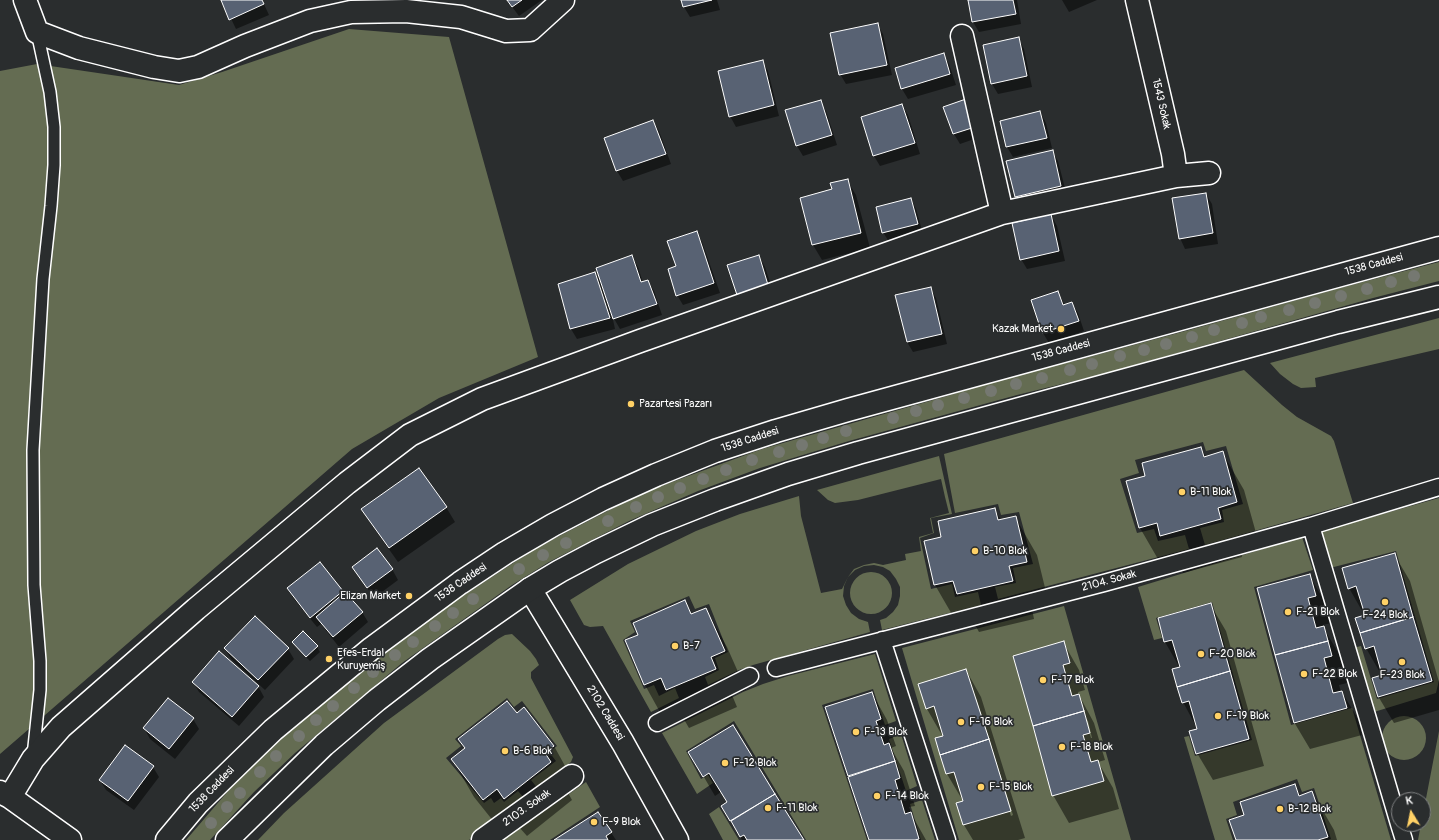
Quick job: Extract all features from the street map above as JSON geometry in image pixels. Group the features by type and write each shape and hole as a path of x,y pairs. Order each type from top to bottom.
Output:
{"street":[{"path":"25,0 37,32 79,48 154,67 179,71 198,67 245,46 310,21 351,12 406,11 461,17 506,31 530,30 563,0"},
{"name":"1543 Sokak","path":"1137,0 1173,154 1176,176"},
{"path":"962,36 1002,213"},
{"path":"70,840 5,795 33,759 61,727 196,609 347,483 410,436 482,399 640,340 1002,213 1176,176 1208,173"},
{"name":"1538 Caddesi","path":"167,840 198,803 273,730 372,648 460,582 505,553 553,525 616,493 716,451 776,430 1439,248"},
{"path":"227,840 324,745 377,700 430,659 530,589 596,552 652,525 715,500 788,474 942,429 1338,322 1439,297"},
{"name":"2104. Sokak","path":"776,668 1311,526 1439,487"},
{"path":"1311,526 1391,797"},
{"name":"2102 Caddesi","path":"530,589 623,743 677,840"},
{"path":"882,640 947,840"},
{"path":"657,723 750,676"},
{"name":"2103. Sokak","path":"483,840 572,776"}],"lane":[{"path":"33,759 40,690 40,661 34,585 33,450 43,279 53,172 54,134 50,92 37,32"}],"green space":[{"path":"349,29 449,37 538,357 439,398 352,449 0,754 0,71 37,64 179,85"},
{"path":"1439,262 1439,281 1373,298 1103,374 1017,395 849,441 760,468 698,491 629,521 549,562 512,585 402,663 295,753 254,792 210,840 186,840 235,783 272,746 391,646 437,613 536,548 619,505 661,486 762,449 947,396 1017,374 1074,361"},
{"path":"1439,318 1439,349 1315,378 1316,387 1301,388 1293,384 1280,374 1270,363"},
{"path":"1244,370 1297,417 1331,436 1334,441 1353,503 1205,545 1200,528 1224,522 1222,510 1243,504 1226,446 1206,451 1203,442 1135,460 1139,473 1120,479 1137,533 1154,529 1158,541 1185,535 1189,549 998,599 995,587 1016,583 1013,568 1033,564 1019,512 1001,515 998,504 955,513 944,454"},
{"path":"939,456 952,514 931,518 934,533 920,538 931,589 952,584 955,597 978,592 981,605 882,630 880,620 886,618 898,605 900,587 896,579 890,571 883,567 874,565 864,566 855,570 848,577 854,569 864,565 874,563 883,565 906,560 905,554 921,551 919,537 933,533 930,518 949,513 941,479 858,500 835,503 828,500 817,490"},
{"path":"799,496 801,516 821,593 842,589 848,577 844,586 843,596 846,605 851,613 859,619 868,622 870,632 753,665 708,685 705,677 719,670 715,658 728,652 709,604 695,609 689,596 630,621 635,632 623,640 644,689 654,685 659,696 675,688 679,698 651,712 603,626 590,627 584,625 570,600 628,564 696,531 740,514"},
{"path":"1439,498 1439,680 1436,693 1374,712 1371,710 1353,648 1361,646 1377,699 1434,682 1396,551 1330,568 1320,533 1322,531"},
{"path":"1302,537 1313,570 1254,587 1291,725 1352,708 1391,840 1328,840 1331,839 1314,788 1302,792 1297,779 1233,802 1237,815 1226,819 1233,840 1215,840 1184,737 1189,736 1195,756 1252,740 1212,602 1156,618 1162,638 1154,640 1138,587"},
{"path":"867,572 875,572 883,575 889,581 892,593 889,605 883,611 875,614 867,614 859,611 853,605 850,597 850,589 853,581 859,575"},
{"path":"1064,606 1131,840 959,840 902,648"},
{"path":"512,634 530,651 539,665 531,672 531,678 573,757 571,762 538,789 531,780 556,761 549,752 557,746 522,701 514,707 507,698 455,739 461,746 446,758 484,803 491,798 494,803 501,798 504,802 518,791 525,799 469,840 258,840 284,813 384,723 498,639 505,635"},
{"path":"875,654 896,721 885,725 873,689 822,705 867,840 806,840 734,721 686,751 701,779 708,775 713,783 697,794 662,733 743,692 763,684 788,676"},
{"path":"1400,716 1408,716 1420,722 1426,734 1426,742 1420,754 1408,760 1400,760 1388,754 1382,742 1382,734 1388,722"},
{"path":"1439,731 1439,840 1418,840 1420,832 1431,832 1431,792 1427,792"},
{"path":"901,734 917,786 906,791 889,739"},
{"path":"586,782 600,807 550,840 503,840"},
{"path":"922,800 935,840 921,840 910,804"},
{"path":"719,807 739,840 723,840 709,814"}],"building":[{"path":"221,0 262,0 264,4 229,20"},
{"path":"507,0 522,0 512,7"},
{"path":"681,0 712,0 683,7"},
{"path":"968,0 1013,0 1016,14 972,22"},
{"path":"878,23 887,65 839,75 830,33"},
{"path":"1019,37 1027,76 991,84 983,45"},
{"path":"944,53 950,74 901,89 895,68"},
{"path":"763,60 774,105 729,117 718,71"},
{"path":"966,99 975,127 953,134 943,107"},
{"path":"821,100 832,135 796,146 785,110"},
{"path":"902,104 915,143 873,156 861,117"},
{"path":"1040,111 1047,138 1006,147 1000,121"},
{"path":"653,120 666,154 616,171 604,138"},
{"path":"1053,150 1061,186 1015,197 1006,161"},
{"path":"848,179 861,233 812,245 800,198 832,189 830,183"},
{"path":"1206,193 1213,233 1179,239 1172,198"},
{"path":"911,198 918,224 882,233 876,207"},
{"path":"1051,214 1059,251 1020,260 1012,223"},
{"path":"697,231 714,283 676,296 668,269 676,266 667,241"},
{"path":"632,255 641,282 648,280 657,304 613,319 596,268"},
{"path":"759,255 768,285 737,295 727,265"},
{"path":"595,272 610,318 570,329 558,284"},
{"path":"931,287 942,334 907,342 895,295"},
{"path":"1058,291 1063,305 1072,302 1079,321 1042,333 1031,300"},
{"name":"B-11 Blok","path":"1201,447 1204,457 1223,451 1237,502 1218,508 1221,519 1160,536 1157,523 1139,528 1126,481 1145,476 1142,463"},
{"path":"419,468 447,507 389,548 361,509"},
{"name":"B-10 Blok","path":"995,508 998,520 1016,516 1027,562 1009,566 1013,581 957,594 953,581 934,585 924,541 941,537 938,521"},
{"path":"377,548 393,569 367,588 352,567"},
{"name":"F-24 Blok","path":"1395,553 1413,617 1360,633 1355,618 1365,615 1356,586 1348,589 1342,568"},
{"path":"320,562 343,591 310,618 287,588"},
{"name":"F-21 Blok","path":"1310,574 1316,596 1308,598 1316,628 1324,626 1328,641 1275,655 1257,588"},
{"path":"345,592 363,612 333,637 316,617"},
{"name":"B-7","path":"685,600 691,614 706,608 725,651 711,657 716,669 666,690 661,678 644,685 625,640 638,635 633,623"},
{"name":"F-20 Blok","path":"1211,603 1230,671 1177,687 1172,669 1180,667 1172,640 1164,642 1158,618"},
{"path":"255,616 289,648 258,680 224,648"},
{"name":"F-23 Blok","path":"1413,617 1432,681 1378,697 1372,678 1382,675 1374,646 1365,649 1360,633"},
{"path":"303,631 318,646 306,657 292,642"},
{"name":"F-17 Blok","path":"1064,641 1070,663 1063,665 1072,696 1079,694 1084,711 1033,726 1013,656"},
{"name":"F-22 Blok","path":"1328,641 1332,656 1324,658 1333,693 1342,691 1347,708 1294,723 1275,655"},
{"path":"219,651 259,686 232,717 192,682"},
{"name":"F-16 Blok","path":"966,669 989,739 940,755 935,738 943,736 934,706 926,709 918,684"},
{"name":"F-19 Blok","path":"1230,671 1249,739 1196,754 1189,731 1197,729 1189,701 1182,703 1177,687"},
{"name":"F-13 Blok","path":"872,692 881,719 876,721 884,745 889,743 895,761 848,776 825,707"},
{"path":"168,698 194,718 169,749 143,728"},
{"name":"B-6 Blok","path":"507,701 517,713 524,707 554,746 545,753 551,762 504,799 497,789 483,800 451,759 465,748 458,739"},
{"name":"F-18 Blok","path":"1084,711 1090,733 1083,735 1091,762 1098,760 1104,781 1052,796 1033,726"},
{"name":"F-12 Blok","path":"733,725 775,794 730,821 721,806 727,802 709,773 703,777 688,752"},
{"name":"F-15 Blok","path":"989,739 1011,811 963,825 956,803 963,801 954,772 946,774 940,755"},
{"path":"125,745 154,766 128,801 99,780"},
{"name":"F-14 Blok","path":"895,761 900,778 895,780 905,814 911,812 919,839 869,840 848,777"},
{"name":"B-12 Blok","path":"1295,784 1299,796 1312,791 1328,837 1318,840 1236,840 1229,820 1244,815 1240,802"},
{"name":"F-11 Blok","path":"775,794 804,840 747,840 744,835 740,837 731,821"},
{"name":"F-9 Blok","path":"598,812 612,832 606,836 608,840 554,840"}],"place":[{"name":"Kazak Market","path":"1061,329"},
{"name":"Pazartesi Pazarı","path":"631,404"},
{"name":"B-11 Blok","path":"1182,492"},
{"name":"B-10 Blok","path":"975,551"},
{"name":"Elizan Market","path":"409,596"},
{"name":"F-24 Blok","path":"1385,602"},
{"name":"F-21 Blok","path":"1288,612"},
{"name":"B-7","path":"675,646"},
{"name":"F-20 Blok","path":"1201,654"},
{"name":"Efes-Erdal Kuruyemiş","path":"329,659"},
{"name":"F-23 Blok","path":"1402,662"},
{"name":"F-22 Blok","path":"1304,674"},
{"name":"F-17 Blok","path":"1043,680"},
{"name":"F-19 Blok","path":"1218,716"},
{"name":"F-16 Blok","path":"961,722"},
{"name":"F-13 Blok","path":"856,732"},
{"name":"F-18 Blok","path":"1062,747"},
{"name":"B-6 Blok","path":"505,751"},
{"name":"F-12 Blok","path":"725,763"},
{"name":"F-15 Blok","path":"981,787"},
{"name":"F-14 Blok","path":"877,796"},
{"name":"F-11 Blok","path":"768,808"},
{"name":"B-12 Blok","path":"1280,809"},
{"name":"F-9 Blok","path":"594,822"}]}
